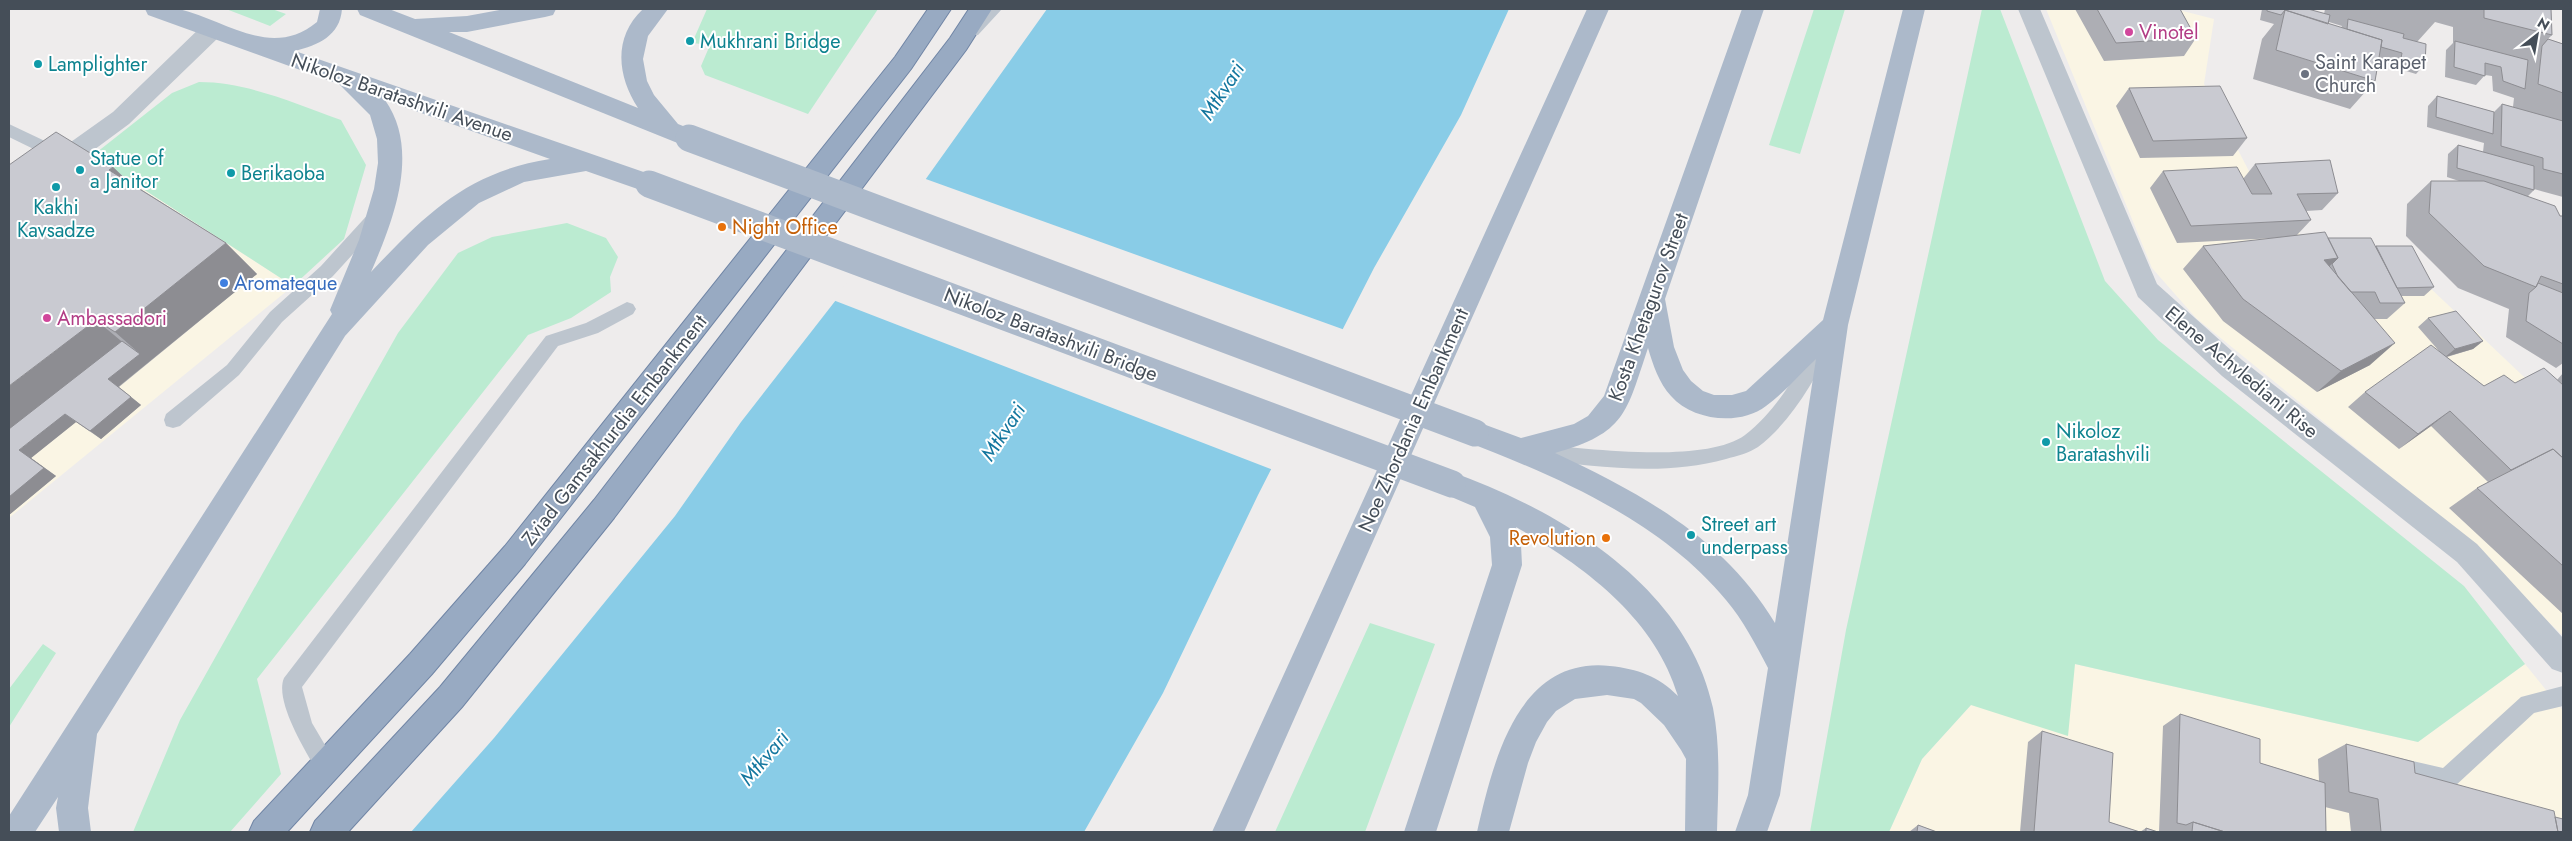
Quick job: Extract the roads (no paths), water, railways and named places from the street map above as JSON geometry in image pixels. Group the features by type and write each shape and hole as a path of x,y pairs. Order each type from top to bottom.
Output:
{"highway":[{"name":"Zviad Gamsakhurdia Embankment","path":"265,832 328,767 421,664 515,555 897,71 940,9"},
{"name":"Zviad Gamsakhurdia Embankment","path":"326,832 451,697 604,509 958,44 981,9"}],"main road":[{"name":"Nikoloz Baratashvili Avenue","path":"156,9 343,77 649,184"},
{"path":"256,46 292,45 305,40 327,25 332,16 331,9"},
{"path":"368,9 412,25 679,134 1522,450 1624,502 1703,556 1734,588 1756,617 1782,664"},
{"path":"412,25 467,24 545,9"},
{"path":"656,9 646,17 638,30 632,53 632,74 640,93 679,134"},
{"name":"Noe Zhordania Embankment","path":"1228,832 1598,9"},
{"name":"Kosta Khetagurov Street","path":"1522,450 1581,434 1598,424 1616,402 1753,9"},
{"path":"1751,832 1764,795 1782,664 1835,325 1914,9"},
{"path":"336,328 382,210 390,157 389,138 382,114 366,96 343,77"},
{"path":"16,832 336,328 419,238 470,196 519,173 586,162"},
{"name":"Nikoloz Baratashvili Bridge","path":"649,184 1484,496 1537,524 1628,589 1655,620 1685,670 1697,706 1701,755 1701,832"},
{"path":"1652,298 1662,352 1673,378 1682,392 1693,399 1720,408 1742,405 1756,399 1835,325"},
{"path":"1420,832 1507,565 1508,546 1499,518 1484,496"},
{"path":"1493,832 1515,757 1528,722 1548,700 1570,684 1590,679 1641,686 1662,700 1679,718 1701,755"},
{"path":"75,832 72,808 83,726"}],"street":[{"name":"Elene Achvlediani Rise","path":"2029,9 2147,290 2232,368 2467,553 2563,658"},
{"path":"9,199 68,159 121,118 162,76 212,30"}],"lane":[{"path":"958,44 994,9"},
{"path":"9,130 68,159"},
{"path":"173,420 233,370 276,317 327,271 382,210"},
{"path":"328,767 303,727 291,685 552,341 592,328 627,309"},
{"path":"1522,450 1647,462 1699,458 1751,442 1783,409 1835,325"},
{"path":"2372,763 2446,779 2528,704 2563,696"}],"water":[{"name":"Mtkvari","path":"1047,9 1509,9 1461,115 1374,268 1258,495 1163,693 1084,832 411,832 494,738 675,516 741,422 878,246"}],"place":[{"name":"Vinotel","path":"2129,32"},
{"name":"Mukhrani Bridge","path":"690,41"},
{"name":"Lamplighter","path":"38,64"},
{"name":"Saint Karapet Church","path":"2305,74"},
{"name":"Statue of a Janitor","path":"80,170"},
{"name":"Berikaoba","path":"231,173"},
{"name":"Kakhi Kavsadze","path":"56,187"},
{"name":"Night Office","path":"722,227"},
{"name":"Aromateque","path":"224,283"},
{"name":"Ambassadori","path":"47,318"},
{"name":"Nikoloz Baratashvili","path":"2046,442"},
{"name":"Street art underpass","path":"1691,535"},
{"name":"Revolution","path":"1606,538"}]}
